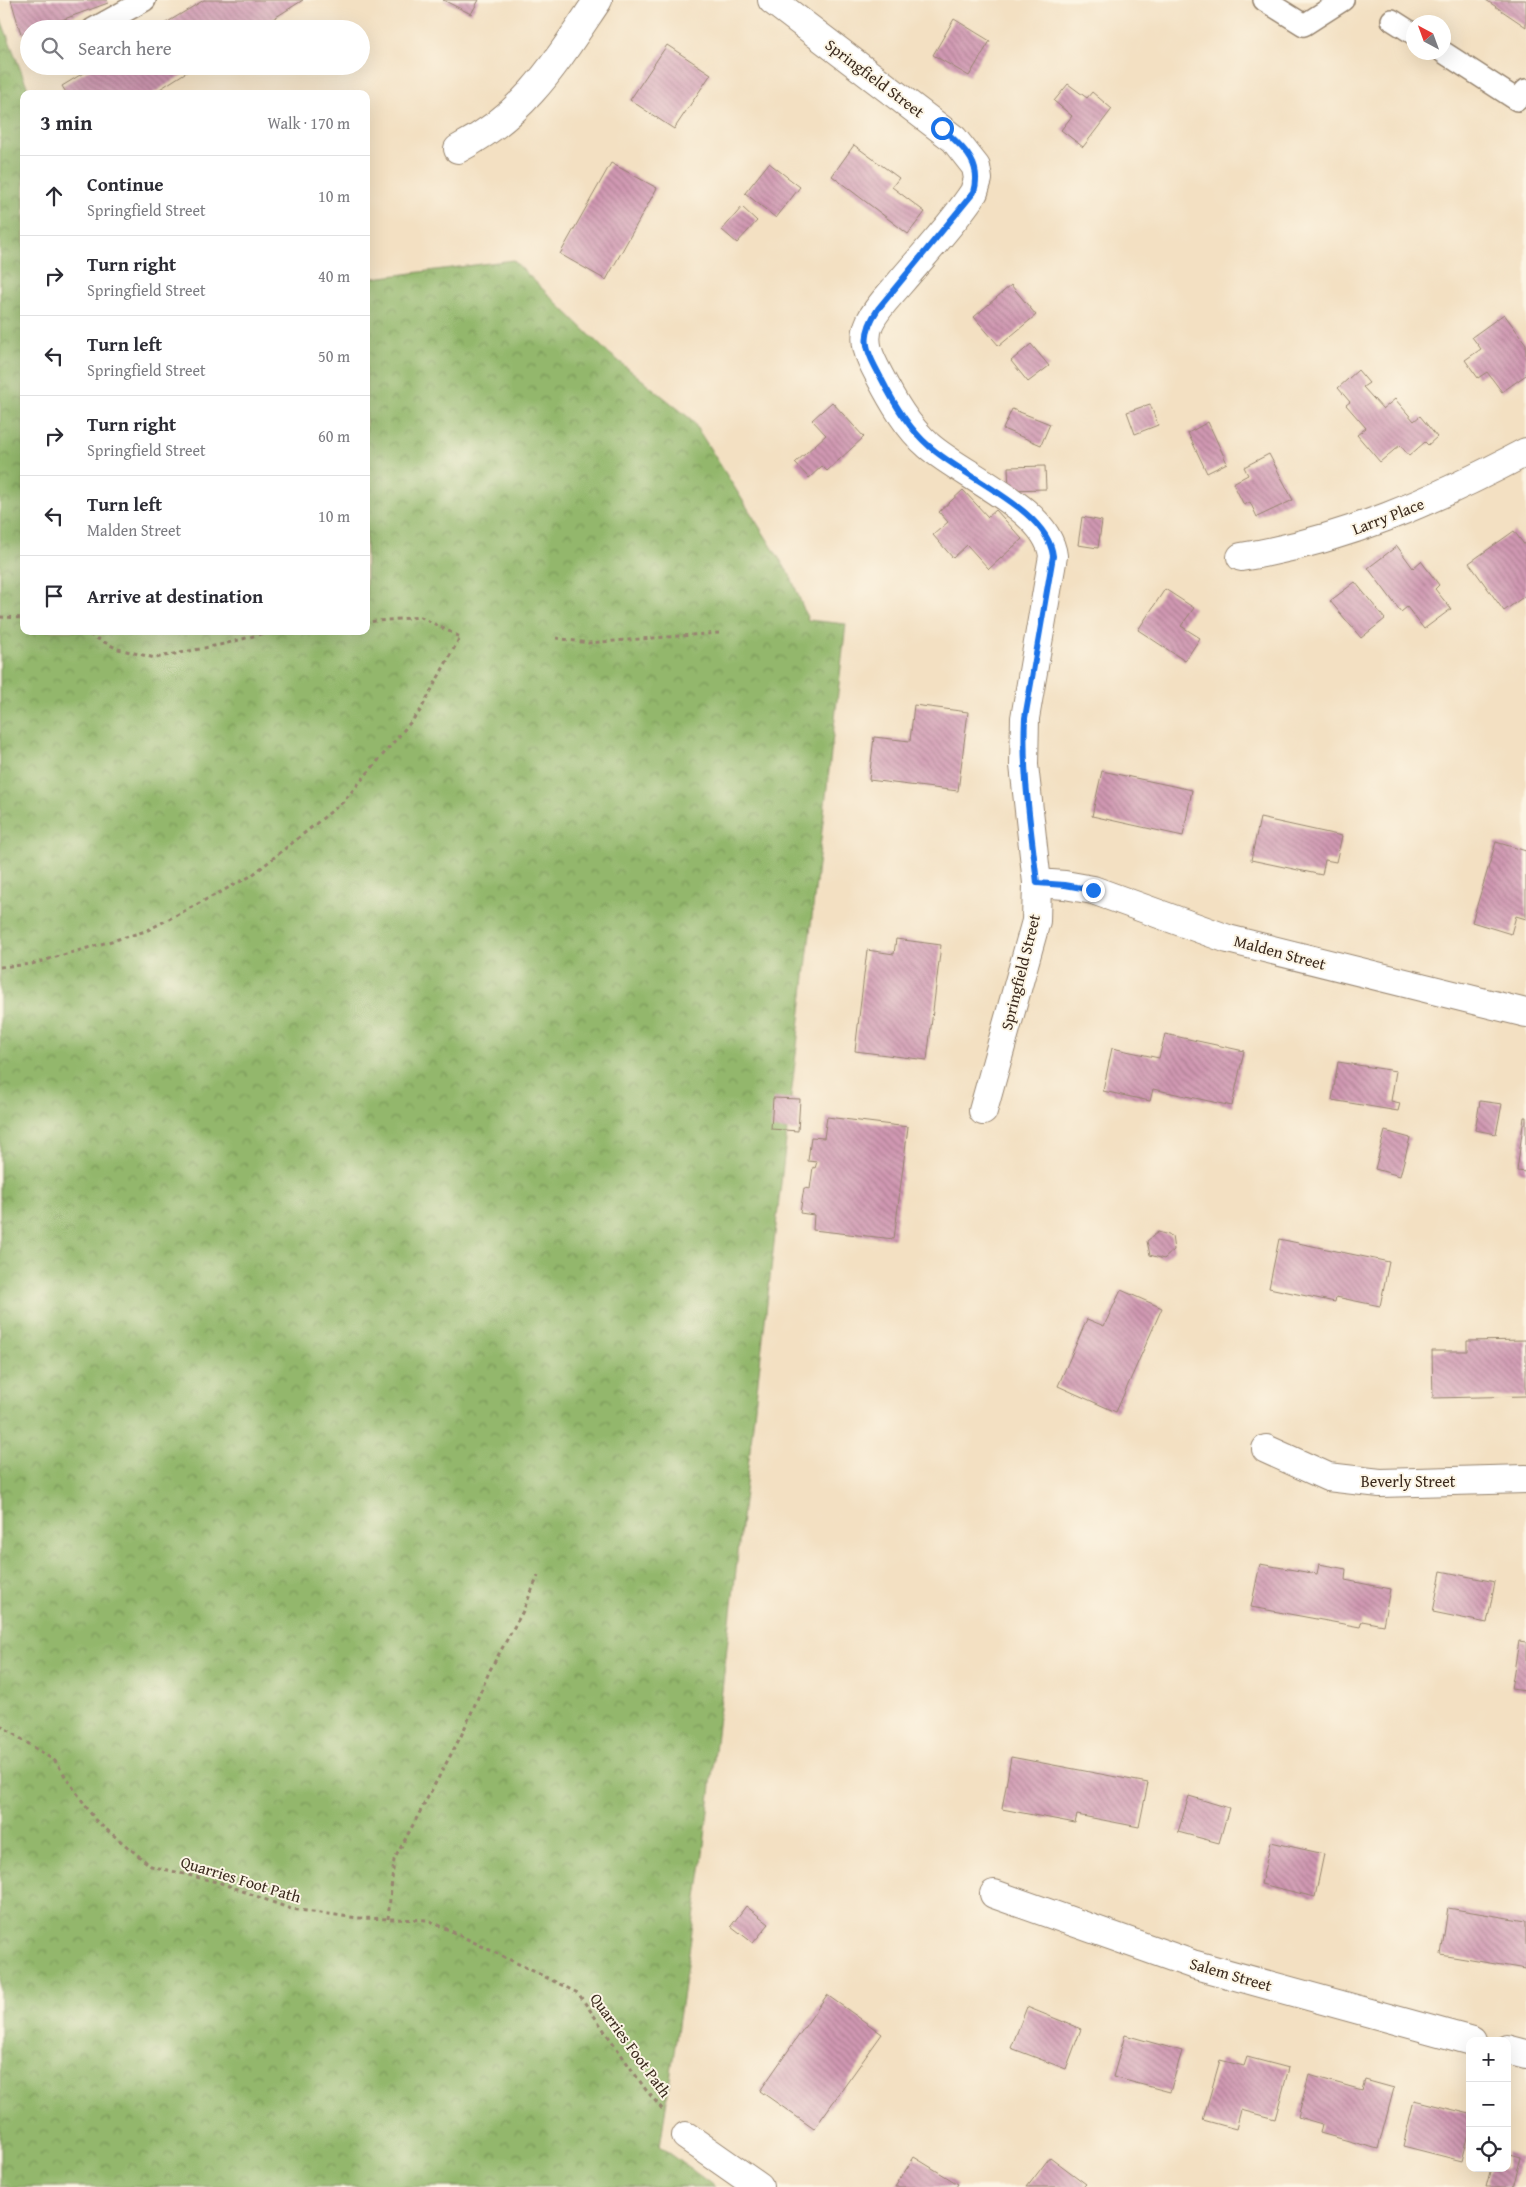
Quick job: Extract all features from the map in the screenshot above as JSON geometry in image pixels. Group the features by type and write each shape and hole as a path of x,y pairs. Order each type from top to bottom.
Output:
{"street":[{"path":"458,149 481,137 518,108 552,68 598,0"},
{"name":"Springfield Street","path":"772,0 942,128 967,153 976,167 978,179 974,192 878,309 870,321 866,343 889,395 928,446 1024,510 1047,533 1052,544 1053,556 1025,718 1026,791 1037,883 1036,921 983,1111"},
{"name":"Larry Place","path":"1241,558 1304,546 1376,522 1457,488 1526,452"},
{"name":"Malden Street","path":"1037,883 1093,890 1228,939 1526,1013"},
{"name":"Beverly Street","path":"1266,1448 1328,1478 1380,1484 1526,1479"},
{"name":"Salem Street","path":"994,1894 1192,1964 1466,2039"},
{"path":"1511,2050 1526,2054"},
{"path":"686,2136 759,2187"}],"lane":[{"path":"109,20 145,0"},
{"path":"1264,0 1304,25 1343,0"},
{"path":"1392,20 1406,29"},
{"path":"1451,57 1517,100 1526,90"}],"path":[{"path":"0,617 20,618"},
{"path":"0,967 32,964 146,931 250,876 343,802 420,711 460,637 421,617 370,622"},
{"path":"556,638 588,643 718,632"},
{"path":"90,635 118,649 155,658 257,635"},
{"path":"388,1919 394,1860 462,1734 490,1670 524,1611 538,1576"},
{"name":"Quarries Foot Path","path":"0,1725 55,1761 96,1821 151,1866 221,1883 291,1909 358,1918 428,1920 578,1993 646,2090 686,2136"}],"green space":[{"path":"0,17 20,68 20,75 23,75 28,90 20,90 20,635 370,635 370,278 513,260 605,350 692,420 791,577 808,620 846,624 701,1871 660,2146 715,2187 0,2187"}],"building":[{"path":"11,0 107,0 108,3 62,20 20,20 20,31"},
{"path":"204,0 303,0 271,20 171,20"},
{"path":"443,0 479,0 471,14"},
{"path":"1486,0 1526,0 1526,27"},
{"path":"954,19 990,41 969,76 933,55"},
{"path":"667,45 711,74 674,129 630,100"},
{"path":"80,75 182,75 158,90 64,90 62,86"},
{"path":"1068,84 1087,98 1092,92 1112,109 1083,147 1061,130 1072,116 1054,101"},
{"path":"854,145 899,178 892,187 925,212 908,234 832,176"},
{"path":"611,163 657,188 606,280 560,254"},
{"path":"769,163 800,187 776,218 745,193"},
{"path":"742,207 757,221 737,243 722,230"},
{"path":"1011,285 1036,315 999,346 974,317"},
{"path":"1504,314 1526,344 1526,375 1502,392 1487,372 1478,378 1465,360 1481,349 1472,337"},
{"path":"1031,344 1049,366 1028,382 1011,361"},
{"path":"1358,370 1369,383 1363,387 1383,409 1395,399 1414,421 1420,416 1437,437 1428,445 1425,442 1409,456 1400,445 1380,462 1357,435 1366,428 1346,405 1350,402 1338,388"},
{"path":"832,402 864,437 827,471 822,466 809,478 795,463 826,435 812,420"},
{"path":"1150,404 1158,425 1135,434 1127,412"},
{"path":"1012,409 1050,424 1041,445 1003,429"},
{"path":"1208,422 1227,463 1207,473 1188,433"},
{"path":"1269,454 1293,500 1257,517 1250,502 1244,505 1233,483 1248,475 1244,467"},
{"path":"1045,466 1046,489 1009,490 1008,467"},
{"path":"963,490 988,517 996,510 1022,539 989,569 967,545 953,558 933,535 948,522 939,512"},
{"path":"1082,517 1102,521 1098,548 1078,545"},
{"path":"1514,531 1526,547 1526,595 1504,611 1469,563"},
{"path":"1397,546 1413,568 1421,561 1439,585 1435,589 1451,609 1424,629 1407,607 1401,612 1368,568"},
{"path":"1355,582 1385,619 1361,638 1330,601"},
{"path":"1165,589 1194,608 1181,626 1200,638 1185,661 1138,630"},
{"path":"914,705 968,712 958,791 869,780 874,737 910,741"},
{"path":"1102,771 1192,790 1183,836 1092,816"},
{"path":"1260,818 1342,836 1336,862 1325,860 1322,875 1251,860"},
{"path":"1496,842 1526,851 1526,919 1516,916 1511,934 1472,922"},
{"path":"896,939 941,945 927,1060 855,1051 867,950 894,954"},
{"path":"1165,1034 1244,1051 1232,1106 1153,1089 1150,1101 1103,1091 1112,1048 1159,1058"},
{"path":"1338,1062 1396,1071 1391,1101 1400,1103 1398,1111 1332,1100"},
{"path":"773,1098 800,1099 798,1131 771,1129"},
{"path":"1480,1101 1502,1104 1496,1134 1475,1130"},
{"path":"827,1117 908,1127 894,1239 813,1230 814,1215 800,1213 804,1188 810,1189 813,1167 815,1168 817,1162 808,1161 811,1137 824,1138"},
{"path":"1524,1117 1526,1117 1526,1172 1517,1171"},
{"path":"1385,1131 1410,1138 1400,1176 1375,1169"},
{"path":"1158,1232 1172,1236 1174,1250 1164,1259 1150,1255 1147,1241"},
{"path":"1279,1239 1389,1262 1380,1306 1336,1297 1335,1302 1269,1288"},
{"path":"1121,1290 1162,1308 1116,1412 1058,1386 1087,1319 1104,1326"},
{"path":"1526,1340 1526,1396 1433,1398 1432,1351 1467,1351 1467,1341"},
{"path":"1260,1564 1317,1574 1319,1564 1346,1569 1345,1580 1390,1589 1383,1625 1362,1621 1360,1627 1251,1607"},
{"path":"1441,1571 1495,1582 1487,1623 1433,1612"},
{"path":"1519,1641 1526,1642 1526,1691 1511,1689"},
{"path":"1011,1757 1148,1783 1139,1827 1077,1815 1075,1823 1002,1809"},
{"path":"1189,1796 1229,1808 1219,1843 1178,1832"},
{"path":"1271,1842 1324,1854 1315,1897 1261,1884"},
{"path":"746,1906 769,1924 753,1943 731,1926"},
{"path":"1448,1908 1526,1921 1526,1969 1441,1955"},
{"path":"827,1995 882,2034 814,2129 760,2091"},
{"path":"1027,2007 1081,2029 1066,2069 1011,2048"},
{"path":"1125,2035 1182,2051 1170,2092 1113,2077"},
{"path":"1247,2057 1289,2068 1275,2119 1241,2110 1236,2129 1203,2120 1220,2060 1244,2066"},
{"path":"1309,2075 1362,2090 1365,2080 1394,2088 1378,2149 1320,2133 1322,2124 1298,2117"},
{"path":"1414,2100 1466,2113 1466,2146 1462,2161 1403,2146"},
{"path":"1511,2154 1521,2157 1513,2187 1486,2187 1490,2172 1511,2172"},
{"path":"914,2157 958,2184 956,2187 895,2187"},
{"path":"1050,2157 1086,2184 1083,2187 1027,2187"}],"route":[{"path":"942,128 967,153 976,167 978,179 974,192 878,309 870,321 866,343 869,355 889,395 928,446 946,460 1024,510 1047,533 1052,544 1053,556 1025,718 1024,766 1026,791 1037,883 1093,890"}]}
